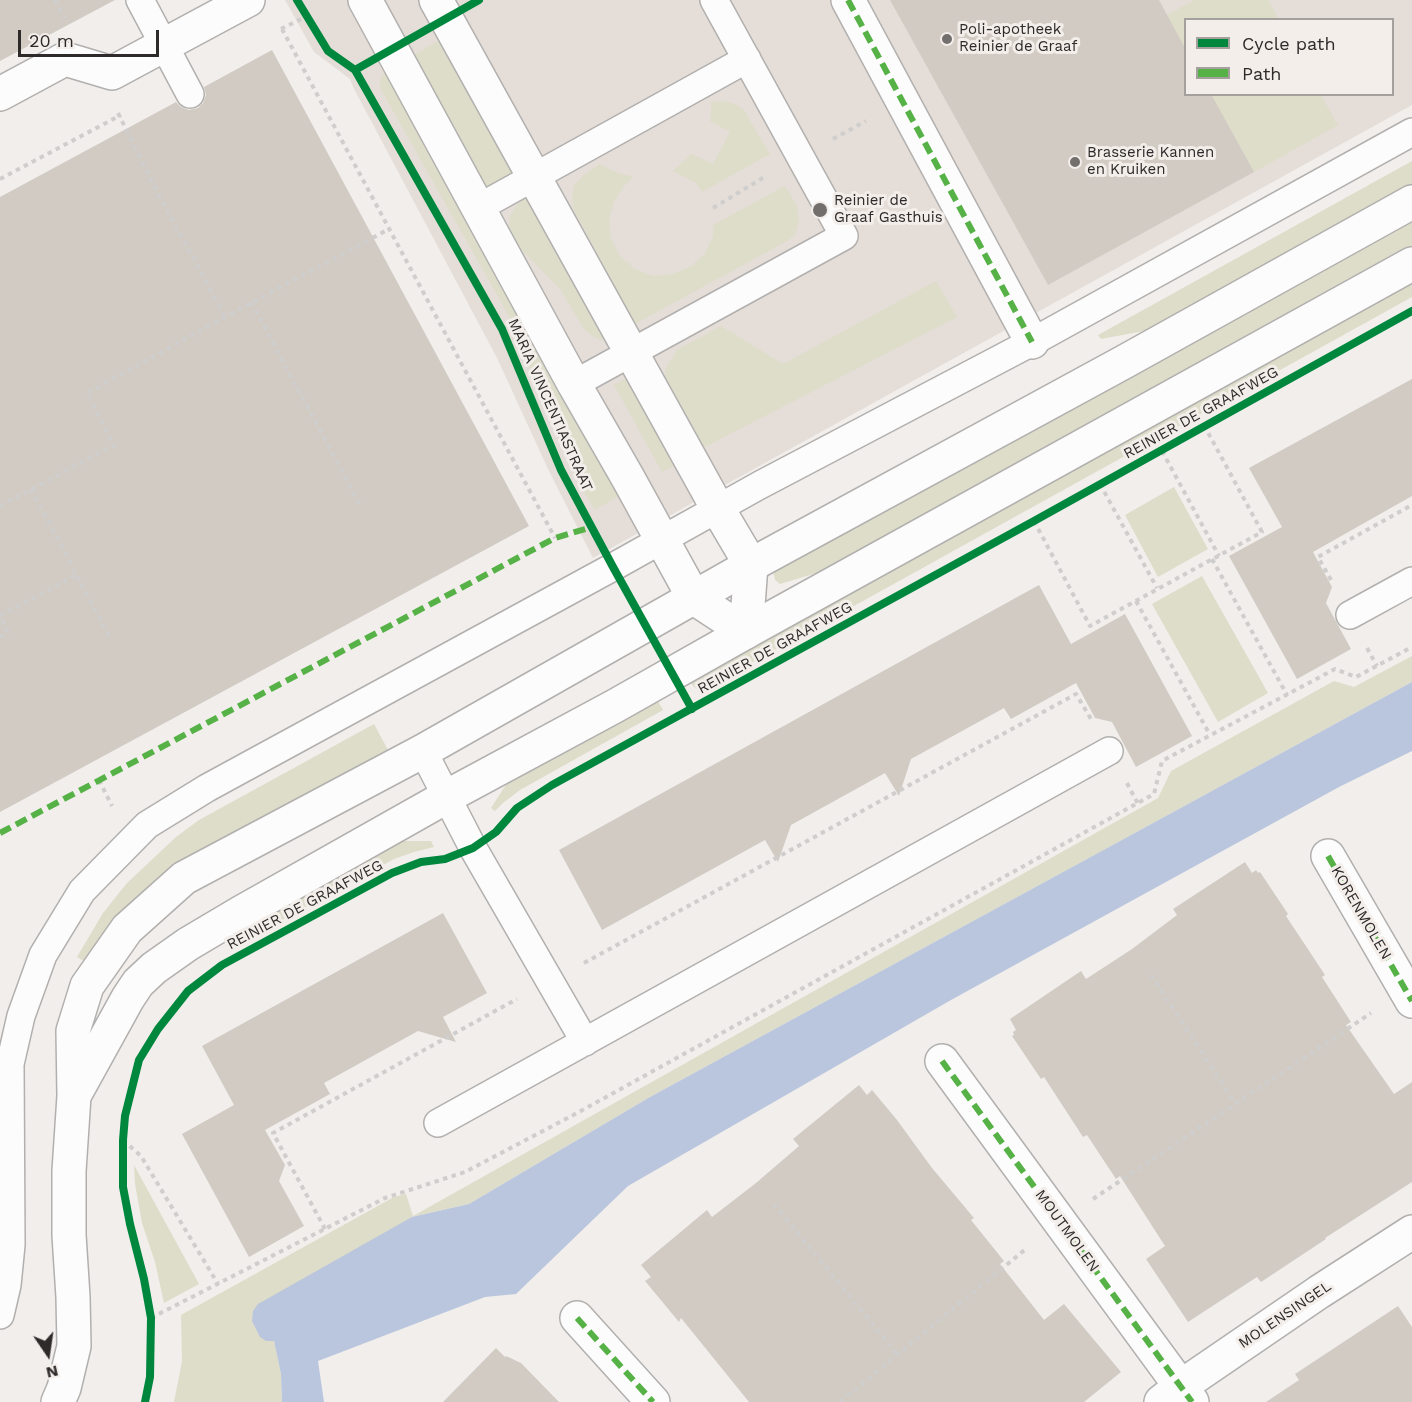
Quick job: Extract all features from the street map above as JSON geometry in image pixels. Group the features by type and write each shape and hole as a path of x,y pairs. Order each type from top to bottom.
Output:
{"main road":[{"path":"0,94 66,59 112,73 248,0"},
{"name":"MARIA VINCENTIASTRAAT","path":"365,0 574,384 694,598 746,632"},
{"path":"436,0 751,565 746,632"},
{"path":"848,0 1032,342"},
{"name":"REINIER DE GRAAFWEG","path":"58,1402 64,1388 74,1346 69,1235 69,1172 75,1096 73,1031 87,986 127,929 184,878 423,751 751,565 1412,202"},
{"name":"REINIER DE GRAAFWEG","path":"75,1096 128,998 138,984 188,944 446,797 615,706 1412,264"},
{"name":"KORENMOLEN","path":"1328,856 1409,995"},
{"name":"MOUTMOLEN","path":"942,1061 1060,1221 1178,1397"},
{"name":"MOLENSINGEL","path":"1178,1397 1319,1292 1412,1232"},
{"path":"577,1318 653,1402"}],"lane":[{"path":"140,0 190,94"},
{"path":"574,384 844,236 714,0"},
{"path":"478,208 747,60"},
{"path":"0,1315 7,1285 11,1245 10,1064 21,1016 43,955 82,891 147,825 207,788 777,475 1032,342 1412,132"},
{"path":"1350,615 1412,581"},
{"path":"423,751 472,848 585,1042"},
{"path":"438,1123 1109,751"}],"path":[{"path":"55,0 68,25"},
{"path":"302,8 312,24"},
{"path":"282,29 555,538"},
{"path":"127,128 158,193 225,316"},
{"path":"0,506 114,445 87,393 225,316 389,229"},
{"path":"251,302 361,507"},
{"path":"1034,522 1090,626 1219,556 1262,532 1205,427"},
{"path":"1162,451 1219,556"},
{"path":"1091,490 1111,479"},
{"path":"1101,484 1157,588"},
{"path":"31,489 111,640"},
{"path":"1023,527 1043,516"},
{"path":"1212,559 1287,695"},
{"path":"0,637 8,632 0,616 76,574"},
{"path":"1136,601 1210,735"},
{"path":"151,1318 385,1198 465,1172 579,1112 1138,804 1154,794 1162,761 1335,669 1356,677 1412,647"},
{"path":"325,1229 273,1132 1076,694 1138,804"},
{"path":"1150,975 1235,1103"},
{"path":"840,1402 1060,1221 1235,1103 1409,995"},
{"path":"123,1136 141,1156 218,1284"},
{"path":"123,1136 123,1152"},
{"path":"774,1204 897,1354"},
{"path":"149,1308 151,1330"}],"shaded area":[{"name":"Reinier de Graaf Gasthuis","path":"285,0 1412,0 1412,105 593,558 548,469 497,358 350,79 314,52"}],"green space":[{"path":"1194,0 1268,0 1278,18 1184,18 1184,46 1167,15"},
{"path":"443,38 516,170 486,188 412,56"},
{"path":"386,71 624,493 595,510 573,473 509,316 380,88 380,80"},
{"path":"1212,96 1322,96 1338,125 1254,172"},
{"path":"725,101 743,109 770,154 702,192 696,183 672,171 692,154 713,164 730,132 710,121 711,102"},
{"path":"1412,161 1412,187 1159,327 1101,339 1098,335"},
{"path":"600,164 617,173 634,177 614,201 609,220 611,239 620,256 635,269 653,276 673,274 690,267 705,254 713,236 713,225 785,186 797,206 799,221 795,235 635,324 573,208 574,185"},
{"path":"522,198 530,198 607,338 604,340 599,340 587,332 561,290 520,248 510,232 509,218"},
{"path":"1412,212 1412,251 830,569 780,584 775,580 772,566"},
{"path":"1412,276 1412,297 704,689 697,689 693,686 687,676"},
{"path":"936,281 957,317 699,450 664,380 666,367 677,350 721,326 783,364"},
{"path":"630,376 678,464 662,472 614,385"},
{"path":"1174,487 1208,549 1158,577 1125,515"},
{"path":"1202,576 1268,693 1218,722 1152,604"},
{"path":"1412,656 1412,682 650,1097 469,1204 412,1217 266,1341 274,1341 281,1374 282,1402 174,1402 182,1361 181,1315 394,1197 406,1194 413,1216 1158,798 1171,771 1334,681 1354,687"},
{"path":"654,694 663,710 520,790 495,811 491,808 509,780"},
{"path":"374,724 388,750 222,844 124,910 105,931 84,961 77,957 103,913 127,883 176,837 199,820"},
{"path":"400,841 431,841 434,847 394,859 231,948 222,933"},
{"path":"134,1165 199,1284 164,1303 155,1262 142,1223"}],"water":[{"path":"1412,682 1412,751 1339,787 951,1000 628,1186 516,1294 485,1297 318,1361 324,1402 282,1402 281,1374 274,1341 266,1341 260,1337 252,1321 253,1311 258,1304 412,1217 469,1204 650,1097"}],"building":[{"path":"0,0 115,0 0,61"},
{"path":"890,0 1159,0 1184,46 1184,96 1212,96 1254,172 1048,285"},
{"path":"272,50 529,526 0,812 0,197 176,102 189,110 198,108 206,95 204,87"},
{"path":"1412,379 1412,496 1313,552 1332,587 1326,603 1351,649 1297,679 1229,556 1282,527 1249,468"},
{"path":"1039,585 1071,644 1125,614 1192,736 1136,767 1112,722 1095,718 1076,683 1011,719 1004,708 911,759 899,796 885,773 791,825 778,862 765,840 602,930 559,850"},
{"path":"1245,862 1252,873 1256,870 1260,872 1288,914 1286,916 1325,975 1322,977 1351,1022 1346,1025 1394,1094 1412,1082 1412,1182 1261,1282 1257,1277 1188,1322 1146,1259 1165,1246 1120,1176 1116,1179 1087,1135 1083,1137 1044,1077 1041,1079 1012,1036 1016,1030 1010,1019 1081,971 1086,979 1132,949 1177,915 1173,909"},
{"path":"443,913 487,993 443,1017 456,1042 418,1031 324,1083 330,1094 265,1130 285,1165 279,1181 304,1226 249,1257 182,1134 234,1105 202,1046"},
{"path":"859,1085 867,1095 872,1090 897,1120 932,1168 974,1218 971,1220 1004,1261 1000,1264 1044,1320 1064,1304 1121,1372 1084,1402 749,1402 681,1318 679,1322 645,1281 651,1277 641,1265 707,1210 712,1217 756,1183 799,1146 793,1139"},
{"path":"1398,1306 1412,1327 1412,1402 1266,1402 1299,1380 1295,1374"},
{"path":"496,1348 505,1357 521,1363 559,1402 443,1402"}],"marked path":[{"path":"848,0 1032,342"},
{"path":"0,833 555,538 592,527"},
{"path":"1328,856 1412,1001"},
{"path":"942,1061 1192,1402"},
{"path":"577,1318 653,1402"}],"cycle path":[{"path":"297,0 328,51 355,70 502,329 561,470 692,709"},
{"path":"355,70 479,0"},
{"path":"145,1402 150,1377 151,1318 123,1187 125,1116 139,1060 158,1029 188,991 222,965 392,873 421,862 445,859 473,848 496,832 517,808 552,785 1412,311"}],"place":[{"name":"Poli-apotheek Reinier de Graaf","path":"947,39"},
{"name":"Brasserie Kannen en Kruiken","path":"1075,162"},
{"name":"Reinier de Graaf Gasthuis","path":"820,210"}]}
